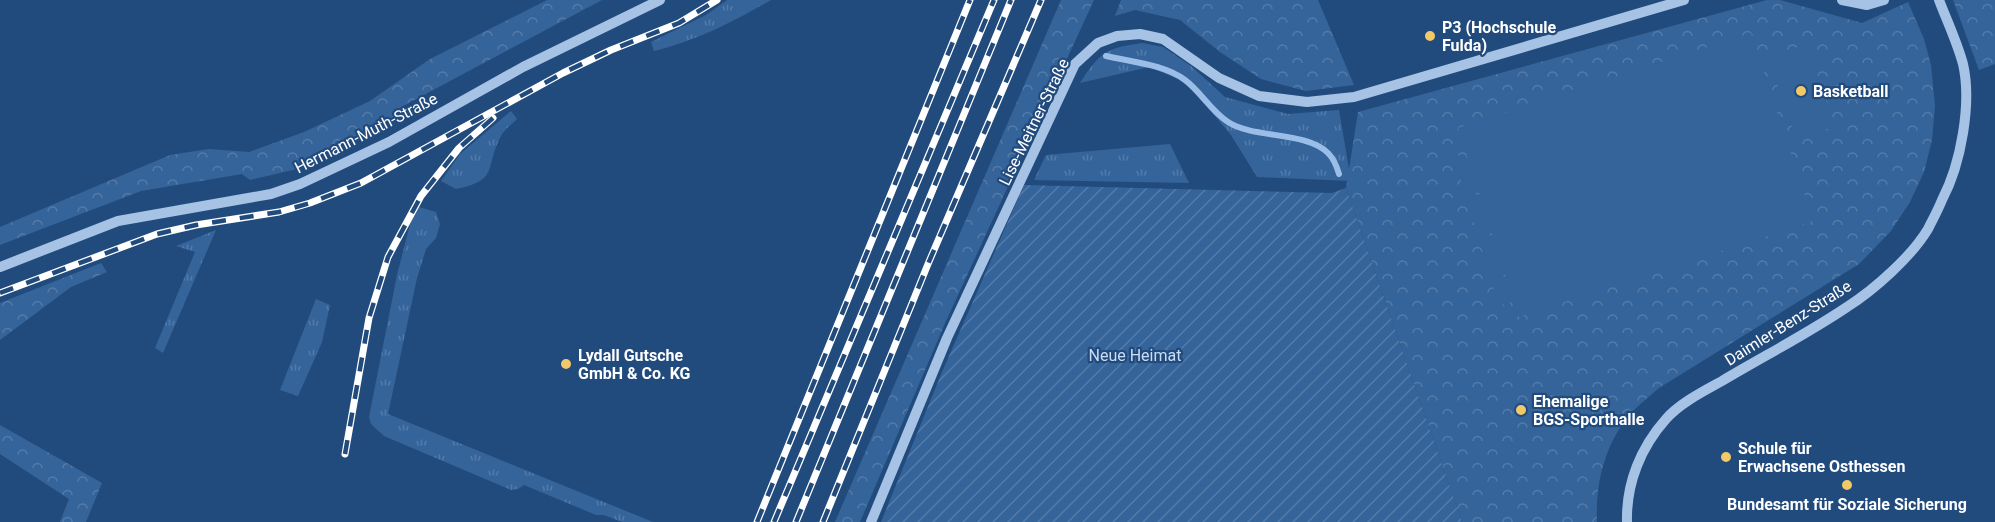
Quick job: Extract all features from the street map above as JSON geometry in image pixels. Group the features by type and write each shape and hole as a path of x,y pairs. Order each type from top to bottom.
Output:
{"street":[{"name":"Hermann-Muth-Straße","path":"0,267 118,221 271,194 300,184 380,147 523,67 660,0"},
{"name":"Lise-Meitner-Straße","path":"871,522 947,338 1075,64 1098,43 1117,36 1140,34 1163,39 1219,78 1249,92 1259,96 1307,102 1353,97 1684,0"},
{"path":"1842,0 1867,5 1884,0"},
{"name":"Daimler-Benz-Straße","path":"1627,522 1628,496 1634,470 1648,442 1668,417 1700,393 1848,307 1898,266 1927,230 1952,182 1965,120 1964,67 1939,0"}],"green space":[{"path":"547,0 602,0 403,106 397,117 297,169 250,180 242,174 141,191 0,245 0,227 170,155 209,149 249,152 304,132 370,101 430,59"},
{"path":"727,0 771,0 714,30 654,51 651,42 706,15"},
{"path":"1061,0 1094,0 946,321 860,522 835,522"},
{"path":"1121,0 1318,0 1354,85 1306,91 1261,79 1220,52 1180,20 1135,10 1115,16"},
{"path":"1767,0 1780,0 1862,23 1908,2 1924,39 1931,65 1935,106 1932,140 1924,172 1910,202 1891,231 1859,264 1659,388 1634,410 1616,434 1604,462 1598,492 1597,522 1462,522 1346,188 1358,112"},
{"path":"1953,0 1995,0 1995,64 1979,70"},
{"path":"1751,33 1813,221 1519,317 1458,128"},
{"path":"1142,43 1163,47 1191,66 1225,97 1288,114 1339,110 1351,181 1257,177 1231,135 1186,82 1149,67 1080,83 1093,64 1105,53 1120,47"},
{"name":"Basketball","path":"1807,44 1835,126 1796,139 1768,57"},
{"path":"511,111 517,119 501,136 485,177 456,189 441,181 460,154"},
{"path":"1170,144 1189,183 1034,180 1046,155"},
{"path":"1463,154 1512,302 1499,306 1454,157"},
{"name":"Neue Heimat","path":"1024,185 1332,193 1346,188 1462,522 881,522 942,372"},
{"path":"419,207 436,212 440,224 436,238 426,249 417,278 388,414 653,522 622,522 604,515 596,515 524,485 511,490 384,436 371,424 369,417 397,275 411,221"},
{"path":"216,230 163,353 155,348 195,252 176,246"},
{"path":"101,263 107,272 71,287 0,340 0,303"},
{"path":"316,299 330,305 322,342 298,396 280,390"},
{"path":"0,425 102,483 86,522 60,522 69,499 0,454"}],"waterway":[{"path":"1106,56 1167,70 1191,85 1222,118 1239,127 1307,141 1318,146 1332,158 1339,174"}],"railway":[{"path":"0,293 157,234 196,225 279,212 310,203 361,183 563,73 611,50 679,23 717,0"},
{"path":"757,522 970,0"},
{"path":"774,522 994,0"},
{"path":"796,522 1011,0"},
{"path":"823,522 928,264 1041,0"},
{"path":"345,454 369,318 388,257 421,196 459,148 493,118"}],"place":[{"name":"P3 (Hochschule Fulda)","path":"1430,36"},
{"name":"Basketball","path":"1801,91"},
{"name":"Lydall Gutsche GmbH & Co. KG","path":"566,364"},
{"name":"Ehemalige BGS-Sporthalle","path":"1521,410"},
{"name":"Schule für Erwachsene Osthessen","path":"1726,457"},
{"name":"Bundesamt für Soziale Sicherung","path":"1847,485"}]}
